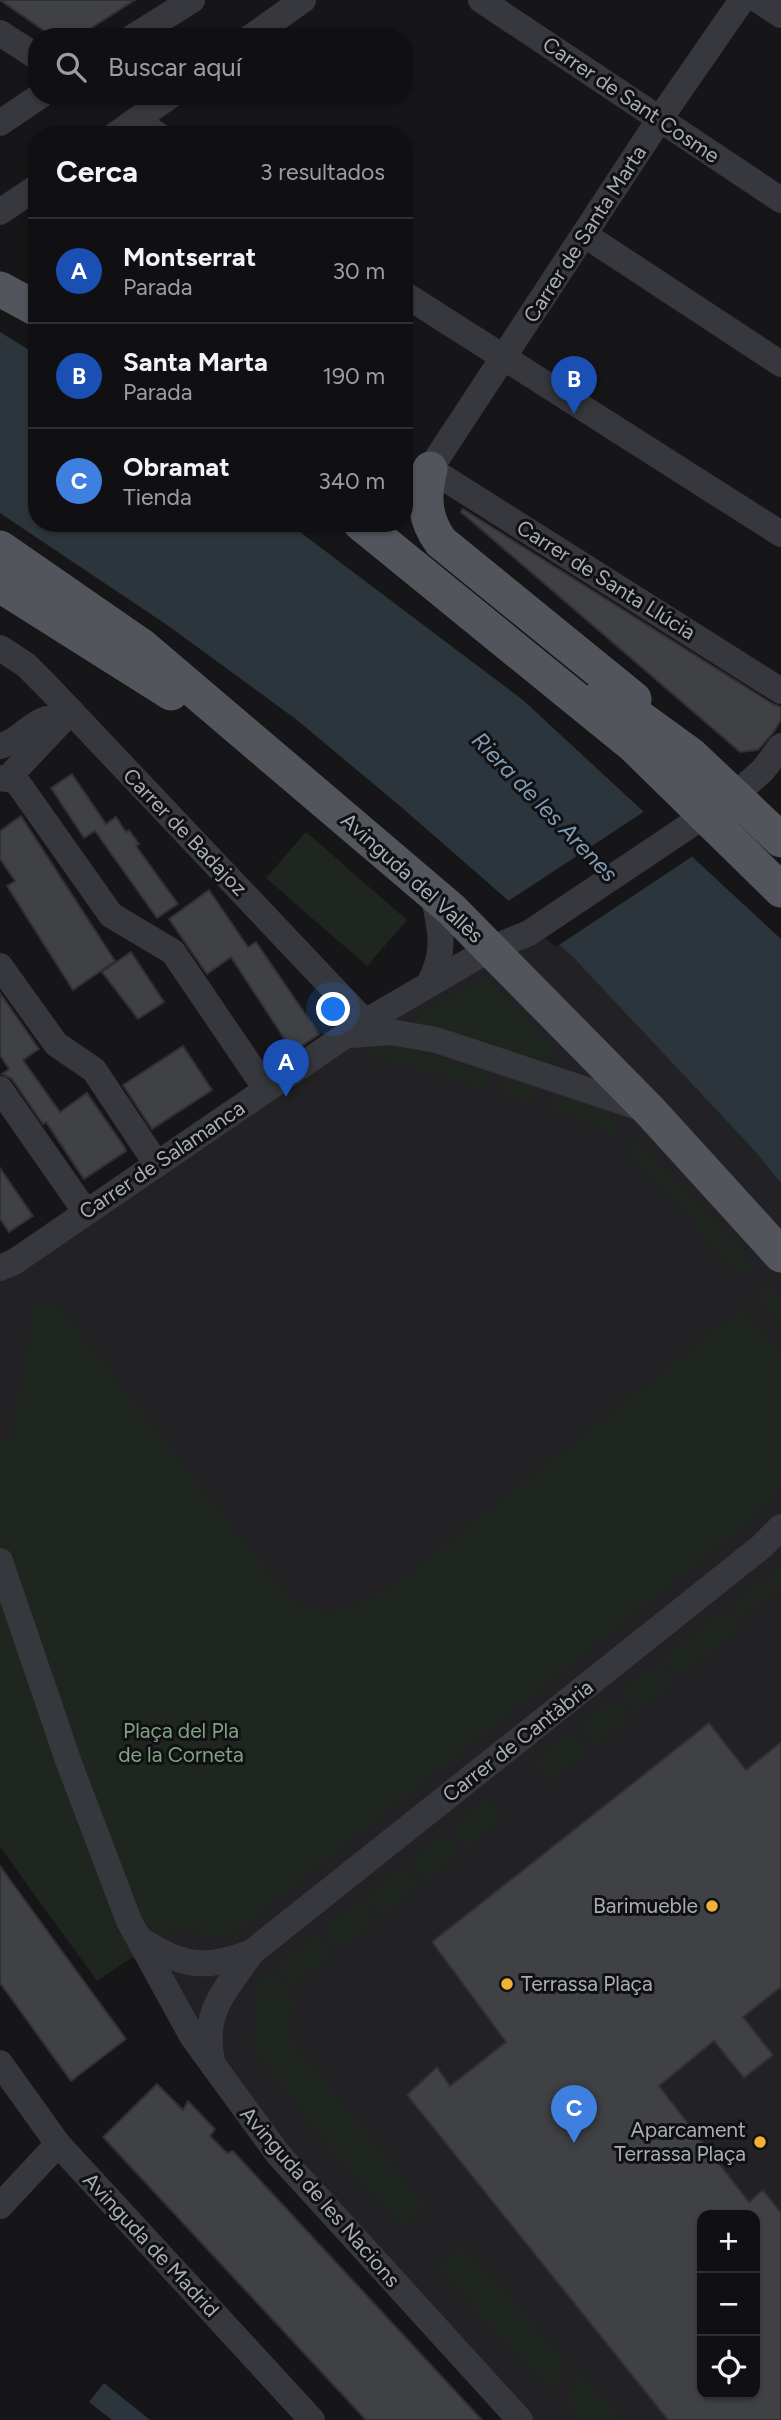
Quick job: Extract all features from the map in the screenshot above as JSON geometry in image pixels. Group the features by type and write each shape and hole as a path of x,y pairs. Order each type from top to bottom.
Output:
{"main road":[{"path":"0,270 28,284"},
{"path":"0,289 28,304"},
{"path":"413,487 430,469"},
{"path":"430,469 425,503 429,524 441,542 665,725 691,755"},
{"path":"371,532 604,721 696,819 781,890"},
{"path":"401,532 614,700 691,755 781,840"},
{"name":"Avinguda del Vallès","path":"0,548 143,647 433,893 650,1111 781,1255"},
{"path":"0,585 164,691 218,710"}],"street":[{"path":"147,28 192,0"},
{"path":"264,28 303,0"},
{"name":"Carrer de Sant Cosme","path":"481,0 781,200"},
{"name":"Carrer de Santa Marta","path":"430,469 505,359 659,120 742,0"},
{"path":"758,0 781,15"},
{"path":"0,33 28,51"},
{"path":"0,123 28,104"},
{"path":"141,126 161,105"},
{"path":"0,212 28,193"},
{"path":"585,235 781,364"},
{"path":"413,300 781,534"},
{"name":"Carrer de Santa Llúcia","path":"430,469 781,691"},
{"name":"Carrer de Badajoz","path":"0,649 26,665 65,718 355,1029"},
{"path":"0,746 17,740 39,721 65,718"},
{"path":"65,718 4,779 20,786 111,915 128,928 163,943 173,952 266,1089"},
{"name":"Carrer de Salamanca","path":"3,1265 355,1029 430,982 490,949 529,933 696,819 736,795 763,770 781,746"},
{"path":"430,982 440,962 442,938 433,893"},
{"path":"0,966 55,1044 94,1070 156,1163"},
{"name":"Carrer de Salamanca","path":"355,1029 436,1040 650,1111"},
{"path":"0,1089 85,1211"},
{"name":"Carrer de Cantàbria","path":"214,2070 209,2048 213,2013 220,1994 252,1952 761,1547 781,1527"},
{"name":"Avinguda de les Nacions","path":"0,1561 69,1763 138,1938 214,2070 278,2154 520,2420"},
{"name":"Carrer de Cantàbria","path":"138,1938 163,1955 194,1964 212,1965 252,1952"},
{"name":"Avinguda de Madrid","path":"0,2063 58,2144 312,2420"},
{"path":"0,2206 58,2144"}],"shaded area":[{"path":"612,877 781,1016 781,2420 522,2420 189,2043 0,1558 0,1282 330,1048"}],"green space":[{"path":"306,832 407,920 367,966 266,878"},
{"path":"486,977 556,1050 546,1066 411,1023 414,1018"},
{"path":"395,1043 487,1073 483,1088 365,1053 373,1047"},
{"path":"508,1078 535,1088 530,1103 503,1094"},
{"path":"557,1094 604,1110 621,1126 610,1137 597,1124 552,1109"},
{"path":"637,1140 755,1267 742,1278 685,1212 626,1152"},
{"path":"769,1285 781,1301 781,1326 756,1295"},
{"name":"Plaça del Pla de la Corneta","path":"36,1299 42,1309 53,1300 289,1598 315,1611 328,1612 354,1606 392,1587 743,1309 781,1356 781,1483 767,1504 746,1525 228,1938 175,1929 97,1981 0,1847 0,1442 11,1439"},
{"path":"781,1566 781,1586 740,1618 731,1605"},
{"path":"725,1609 740,1629 679,1677 664,1658"},
{"path":"658,1663 674,1682 637,1712 621,1693"},
{"path":"615,1698 631,1717 594,1746 579,1727"},
{"path":"573,1731 589,1750 552,1779 536,1761"},
{"path":"489,1799 504,1818 466,1848 451,1829"},
{"path":"446,1833 460,1851 424,1881 409,1862"},
{"path":"403,1867 418,1885 381,1916 366,1897"},
{"path":"360,1901 375,1920 338,1949 323,1930"},
{"path":"317,1935 332,1954 293,1985 278,1966"},
{"path":"271,1972 294,1998 288,2036 425,2206 400,2225 322,2138 254,2049 259,1981"},
{"path":"463,2248 564,2357 554,2394 437,2268"},
{"path":"577,2371 621,2420 579,2420 571,2402 571,2390"}],"water":[{"path":"0,332 28,349 28,532 0,513"},
{"name":"Riera de les Arenes","path":"28,532 300,532 523,700 781,939 781,1183 756,1152 573,957 297,720 170,627"},
{"path":"104,2383 150,2420 112,2420 89,2402"}],"pier":[{"path":"648,809 696,854 556,947 504,904"}],"building":[{"path":"0,0 135,0 91,28 40,28"},
{"path":"463,509 781,707 781,720 773,733 758,750 740,752 461,512"},
{"path":"72,774 106,824 116,817 126,832 129,830 139,844 136,846 178,904 157,918 95,831 84,838 51,788"},
{"path":"21,816 115,961 73,990 7,886 15,881 0,859 0,831"},
{"path":"209,890 248,947 256,942 319,1034 293,1052 231,957 207,974 169,919"},
{"path":"131,952 164,1002 138,1019 102,972"},
{"path":"0,993 39,1049 23,1060 60,1112 87,1093 125,1148 126,1151 84,1179 46,1122 43,1124 12,1079 2,1074 9,1069 0,1055"},
{"path":"183,1046 212,1090 152,1129 123,1085"},
{"path":"0,1168 33,1216 9,1232 0,1219"},
{"path":"709,1723 746,1770 781,1742 781,1987 743,2017 773,2055 744,2078 714,2041 659,2086 749,2202 763,2190 781,2213 781,2420 668,2420 407,2095 437,2067 450,2086 506,2042 432,1942"},
{"path":"0,1866 126,2039 71,2081 0,1983"},
{"path":"157,2084 183,2110 188,2101 215,2129 210,2136 227,2153 233,2151 482,2420 366,2420 103,2137"}],"place":[{"name":"Santa Marta","path":"574,414"},
{"name":"Montserrat","path":"286,1097"},
{"name":"Barimueble","path":"712,1906"},
{"name":"Terrassa Plaça","path":"507,1984"},
{"name":"Aparcament Terrassa Plaça","path":"760,2142"},
{"name":"Obramat","path":"574,2143"}]}
